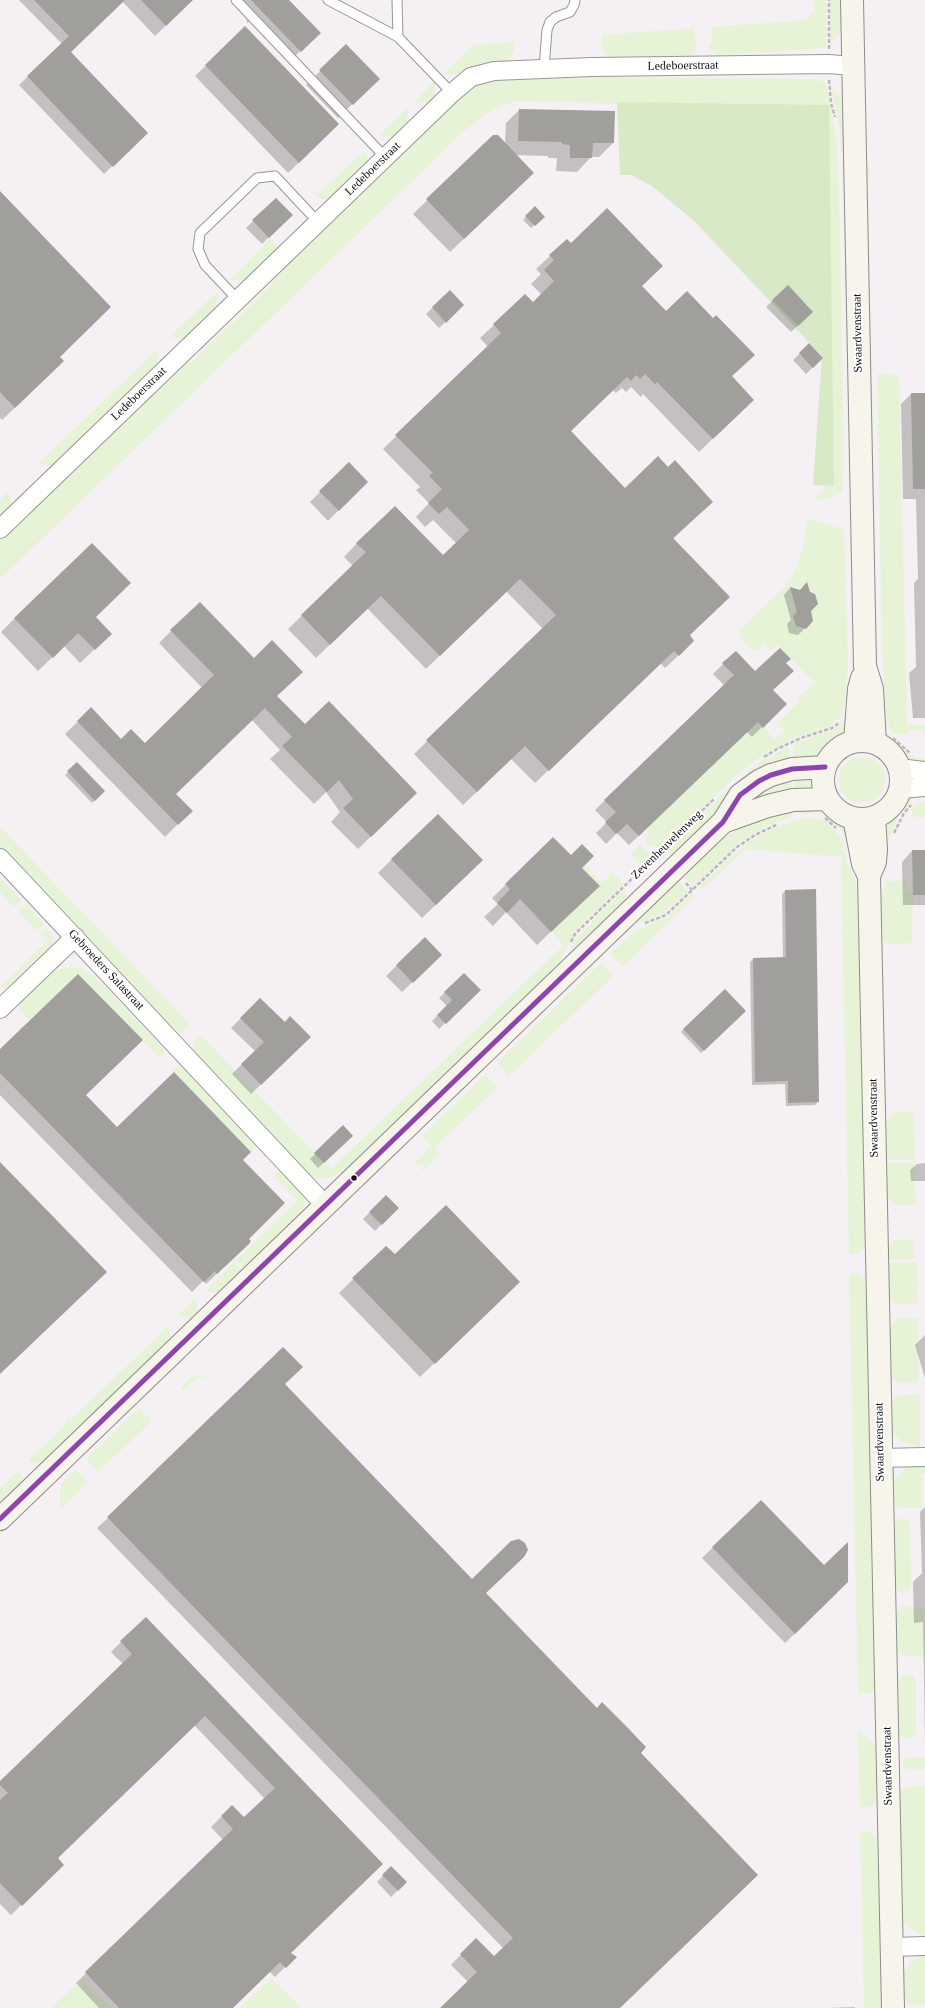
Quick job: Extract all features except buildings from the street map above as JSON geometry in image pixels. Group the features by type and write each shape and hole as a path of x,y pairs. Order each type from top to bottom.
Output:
{"street":[{"name":"Swaardvenstraat","path":"852,0 865,666 872,689 874,740"},
{"name":"Ledeboerstraat","path":"0,528 385,157 452,93 471,77 494,71 544,69 829,64 853,66"},
{"path":"906,761 900,789 895,801 886,811 864,818 839,811 828,799 823,783 825,767 830,758 845,744 874,740 890,752 925,771"},
{"name":"Zevenheuvelenweg","path":"0,1519 723,822 740,795 759,781 792,769 825,767"},
{"path":"900,789 925,787"},
{"name":"Zevenheuvelenweg","path":"723,822 768,806 793,800 828,799"},
{"name":"Swaardvenstraat","path":"864,818 863,864 869,876 880,1458 893,2008"},
{"name":"Gebroeders Salastraat","path":"0,858 326,1206"},
{"path":"0,1009 75,937"},
{"path":"880,1458 925,1457"},
{"path":"892,1947 925,1946"}],"lane":[{"path":"236,0 385,157"},
{"path":"328,0 398,37 452,93"},
{"path":"397,0 398,37"},
{"path":"544,69 547,30 550,22 556,17 570,12 575,0"},
{"path":"238,300 204,265 198,248 200,233 257,178 275,176 318,222"}],"path":[{"path":"763,758 790,743 832,728 842,718"},
{"path":"874,740 904,748 906,761"},
{"name":"Zevenheuvelenweg","path":"569,946 575,934 720,794"}],"shaded area":[{"path":"0,0 925,0 925,2008 0,2008"}],"green space":[{"path":"814,0 826,0 826,47 718,55 709,48 709,44 712,42 711,27 806,20 814,10"},
{"path":"831,0 840,0 843,12 841,31 833,42 831,41"},
{"path":"694,28 696,51 691,56 618,60 607,56 602,47 602,35"},
{"path":"515,42 514,52 505,62 463,73 443,74 474,45"},
{"path":"612,77 814,79 826,83 836,135 839,190 844,463 842,492 828,498 814,500 834,478 828,109 516,101 503,105 485,114 463,132 0,579 0,541 185,363 191,363 228,327 229,324 232,324 273,283 274,277 463,94 473,87 490,80"},
{"path":"435,81 435,97 430,103 414,102"},
{"path":"833,89 841,98 845,110 845,154 841,153 840,129 832,94"},
{"path":"617,102 829,105 834,486 813,485 822,356 693,220 652,186 631,175 620,175"},
{"path":"408,108 407,125 394,138 379,136"},
{"path":"361,153 367,153 368,163 331,199 321,199 315,193 316,192 319,194"},
{"path":"846,161 851,485 849,486 843,191 841,162"},
{"path":"867,165 870,166 868,189 877,649 881,705 879,709 873,641 864,168"},
{"path":"270,239 279,249 247,279 230,279"},
{"path":"218,291 217,309 186,339 170,337"},
{"path":"157,350 157,367 54,466 39,463"},
{"path":"877,374 899,375 907,725 925,725 925,739 924,731 909,730 909,734 893,734 889,726 886,713 882,648"},
{"path":"7,492 11,499 11,507 0,518 0,500"},
{"path":"807,520 815,520 842,529 844,532 848,663 845,701 841,716 830,726 792,739 752,762 659,850 654,845 651,848 644,841 650,834 646,830 758,722 775,740 785,731 777,723 799,701 798,698 815,683 778,645 771,650 765,644 759,651 751,650 740,637 742,635 738,632 785,587 794,573 803,549"},
{"path":"851,537 856,631 854,682 852,688 851,565 849,538"},
{"path":"846,716 846,735 844,738 821,757 794,763 793,749 795,743 833,730 840,725"},
{"path":"885,729 893,741 903,750 913,756 925,759 925,766 907,761 902,757 886,741"},
{"path":"787,747 789,749 790,764 727,802 672,857 665,850 740,778 762,761"},
{"path":"862,757 875,761 881,767 885,780 881,793 875,799 862,803 849,799 843,793 839,780 843,767 849,761"},
{"path":"790,774 791,796 753,806 746,798"},
{"path":"812,775 812,791 795,792 794,776"},
{"path":"912,797 912,802 900,813 888,843 885,846 884,823 902,802"},
{"path":"925,801 925,817 913,817 912,807"},
{"path":"791,806 791,817 762,828 740,842 693,886 682,874 716,845 752,819"},
{"path":"827,809 844,823 848,843 841,830 826,815 816,812 800,814 796,810"},
{"path":"809,817 824,820 839,835 843,842 847,863 858,889 869,1243 858,1254 849,1255 841,857 745,849 702,890 699,887 749,841 779,826"},
{"path":"0,827 190,1024 183,1031 169,1031 0,855"},
{"path":"640,844 652,857 642,866 631,854"},
{"path":"601,849 585,866 602,883 613,872 623,884 575,932 558,965 339,1174 324,1179 316,1178 307,1173 193,1056 194,1041 200,1035 331,1169 564,945 552,932 600,886 582,868"},
{"path":"0,878 21,900 14,907 0,892"},
{"path":"677,879 688,891 664,913 638,923 635,920"},
{"path":"886,881 906,881 906,890 913,890 912,943 887,944 880,937 880,902"},
{"path":"625,888 625,900 570,951 576,938"},
{"path":"692,893 695,896 623,967 610,954 636,930 668,917"},
{"path":"25,904 44,924 37,931 18,911"},
{"path":"47,927 53,939 50,950 9,991 1,986 47,941 40,934"},
{"path":"601,963 613,976 509,1076 497,1063"},
{"path":"66,967 82,968 95,977 165,1050 161,1059 79,974 30,1020 20,1011 19,1003 51,973"},
{"path":"181,1066 258,1146 244,1161 251,1152 172,1070"},
{"path":"485,1075 498,1087 434,1148 440,1154 392,1201 425,1167 424,1165 414,1164 431,1146 422,1136"},
{"path":"895,1112 914,1112 915,1160 883,1160 883,1125"},
{"path":"883,1163 914,1163 916,1205 895,1205 885,1195"},
{"path":"280,1169 302,1192 305,1201 303,1208 300,1214 244,1268 236,1260 297,1201 273,1176"},
{"path":"374,1217 378,1221 376,1223 372,1220 207,1378 197,1378 183,1391 181,1388 192,1376 207,1377"},
{"path":"914,1239 914,1259 885,1260 886,1251 895,1240"},
{"path":"234,1262 241,1270 218,1292 205,1291"},
{"path":"917,1262 918,1304 897,1304 886,1294 886,1263"},
{"path":"849,1273 859,1273 870,1286 878,1687 872,1693 858,1693"},
{"path":"195,1298 198,1312 191,1318 178,1316"},
{"path":"898,1318 918,1318 919,1383 898,1383 888,1373 887,1330"},
{"path":"168,1326 171,1338 41,1463 31,1463 28,1461 66,1424 65,1423 70,1417 72,1419"},
{"path":"920,1394 920,1447 903,1442 892,1432 889,1404 899,1395"},
{"path":"139,1408 152,1421 98,1472 86,1459"},
{"path":"925,1463 925,1474 922,1474 922,1508 902,1508 895,1505 890,1499 892,1485 897,1476 909,1466"},
{"path":"76,1469 88,1482 60,1509 60,1485"},
{"path":"19,1470 21,1472 22,1481 0,1503 0,1488"},
{"path":"899,1519 907,1519 910,1525 911,1585 910,1589 906,1592 899,1591 894,1587 891,1529 894,1523"},
{"path":"904,1607 924,1607 925,1657 904,1656 893,1646 893,1616 899,1609"},
{"path":"907,1674 913,1676 916,1681 916,1732 914,1737 906,1739 898,1735 896,1681"},
{"path":"858,1732 861,1732 879,1749 880,1796 870,1807 860,1807"},
{"path":"907,1757 925,1757 925,1769 905,1769 902,1762"},
{"path":"909,1786 925,1786 925,1936 910,1929 900,1916 899,1791"},
{"path":"860,1832 869,1832 880,1842 884,2008 864,2008"},
{"path":"925,1954 925,2005 910,2004 900,1994 902,1975 911,1961"},
{"path":"271,1978 301,2008 239,2008"},
{"path":"82,1979 112,2008 51,2008"}],"transit line":[{"path":"0,1519 723,822 740,795 759,781 771,775 792,769 825,767"}]}
